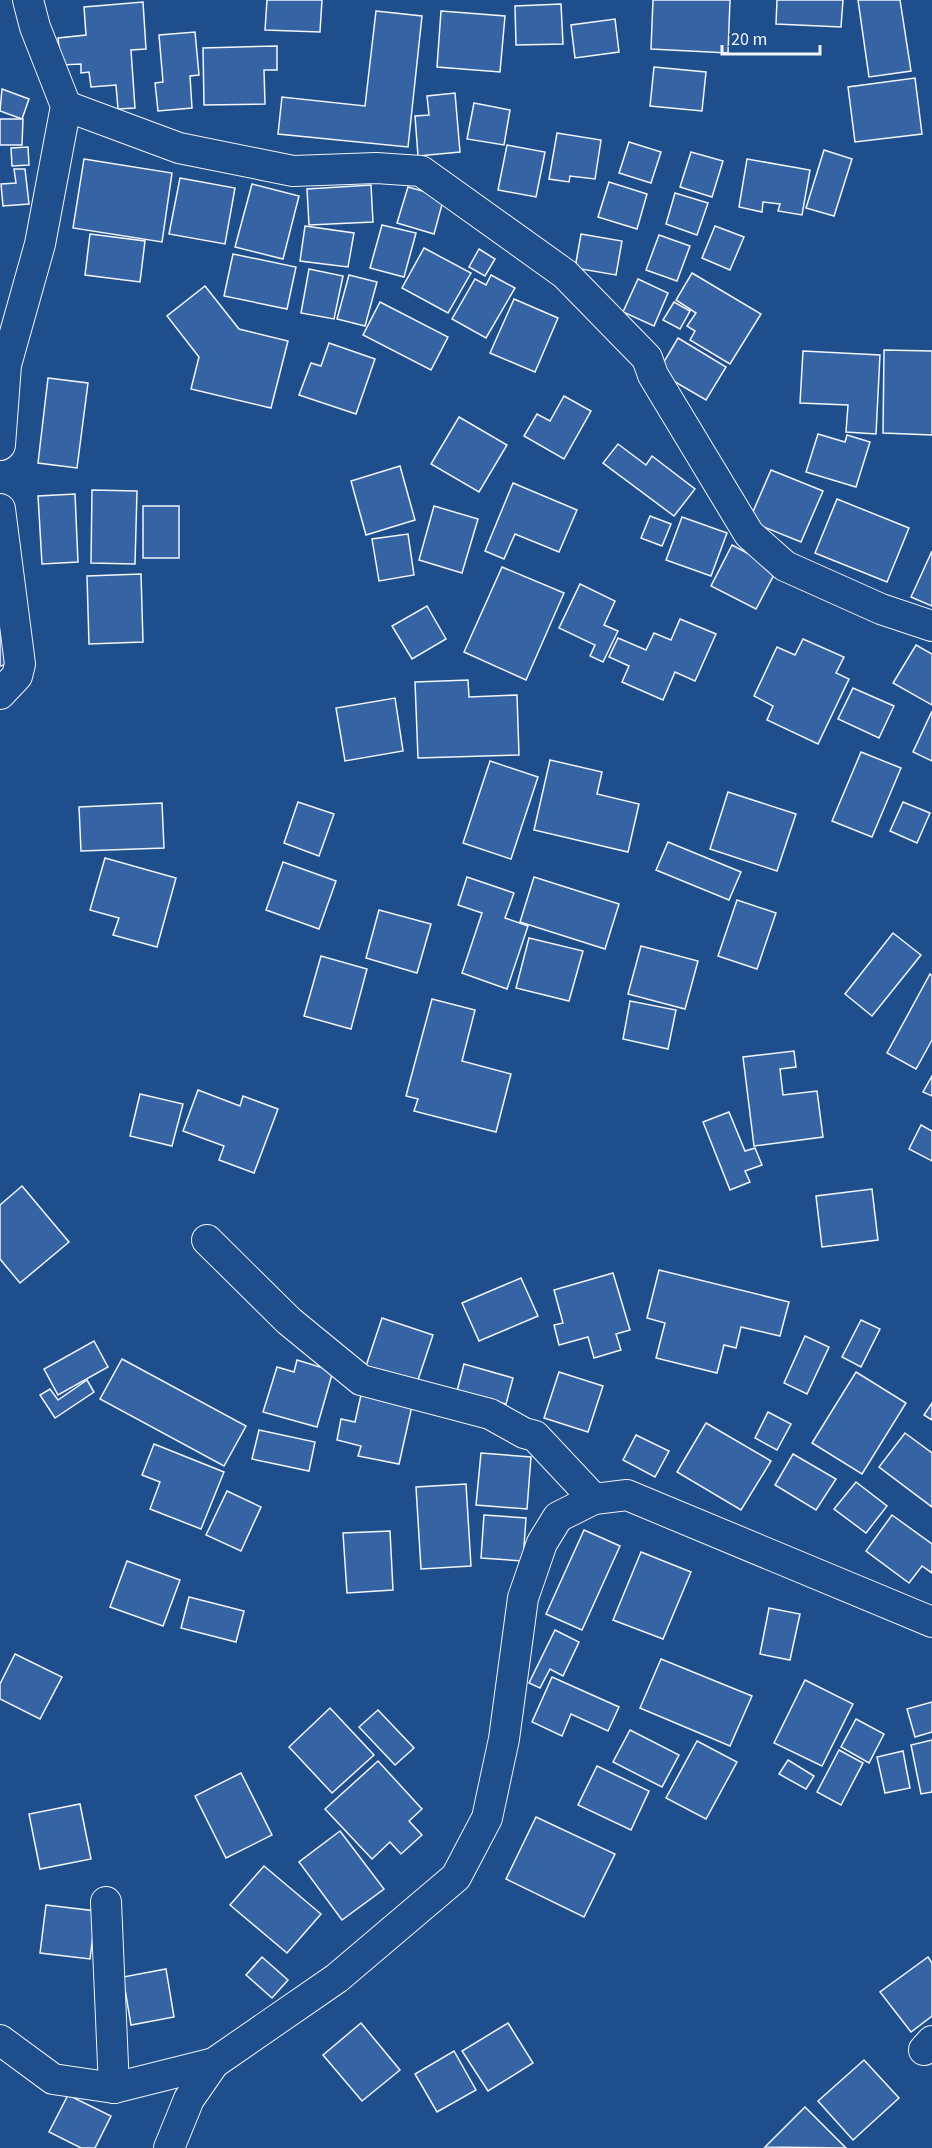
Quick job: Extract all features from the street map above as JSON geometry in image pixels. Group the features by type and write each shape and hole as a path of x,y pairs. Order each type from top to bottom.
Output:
{"street":[{"path":"0,445 6,365 40,244 66,106 35,27 28,0"},
{"path":"66,106 179,148 293,171 376,168 421,171 565,274 647,358 653,375 749,534 785,566 881,609 932,626"},
{"path":"0,509 20,664 17,676 0,694"},
{"path":"207,1240 289,1321 361,1380 490,1414 524,1433 535,1436 594,1499"},
{"path":"0,2040 53,2079 114,2088 213,2063 337,1978 456,1877 487,1818 504,1738 523,1598 542,1543 558,1517 594,1499 627,1495 932,1622"},
{"path":"106,1902 114,2088"},
{"path":"169,2148 189,2099 213,2063"}],"building":[{"path":"267,0 322,0 320,32 265,30"},
{"path":"653,0 730,0 728,53 651,49"},
{"path":"777,0 843,0 841,27 776,24"},
{"path":"858,0 900,0 911,71 869,77"},
{"path":"143,2 146,49 131,50 135,108 118,109 116,85 91,87 89,72 81,73 81,64 61,65 58,38 86,35 84,7"},
{"path":"561,4 563,44 516,45 515,6"},
{"path":"376,11 422,16 408,147 278,134 282,97 365,106"},
{"path":"441,11 505,16 500,72 437,67"},
{"path":"615,19 619,52 575,58 571,25"},
{"path":"195,32 199,75 190,76 192,108 158,111 155,83 163,82 159,35"},
{"path":"277,46 277,70 264,70 265,104 204,105 203,48"},
{"path":"654,67 706,72 702,111 650,106"},
{"path":"915,78 922,134 855,142 848,87"},
{"path":"2,89 29,99 22,119 0,111"},
{"path":"455,93 460,152 418,156 415,116 429,115 427,96"},
{"path":"474,103 510,110 504,145 467,139"},
{"path":"0,119 23,119 22,145 0,145"},
{"path":"557,133 601,140 595,179 570,176 569,182 549,179"},
{"path":"629,142 661,152 651,183 619,173"},
{"path":"507,145 545,152 536,197 498,190"},
{"path":"28,147 29,165 12,166 11,148"},
{"path":"824,150 852,159 834,216 806,208"},
{"path":"691,152 723,161 712,197 680,187"},
{"path":"84,159 172,173 162,242 73,228"},
{"path":"747,159 810,170 802,215 778,211 780,204 763,202 762,212 739,207"},
{"path":"14,169 25,169 29,204 3,206 1,184 16,183"},
{"path":"180,178 235,188 225,244 169,234"},
{"path":"609,182 647,194 637,229 598,217"},
{"path":"252,184 299,196 283,259 235,247"},
{"path":"371,185 373,222 309,225 307,189"},
{"path":"408,187 444,197 434,234 397,223"},
{"path":"675,193 708,203 697,235 666,224"},
{"path":"382,225 416,233 404,277 370,268"},
{"path":"305,226 354,233 348,267 300,261"},
{"path":"715,226 744,237 730,270 702,258"},
{"path":"90,234 145,241 140,282 85,275"},
{"path":"581,234 622,241 616,275 575,268"},
{"path":"659,235 690,246 677,281 646,270"},
{"path":"424,248 471,273 448,313 402,288"},
{"path":"479,249 495,259 485,276 469,267"},
{"path":"233,254 296,267 287,309 224,296"},
{"path":"309,269 343,276 334,319 301,313"},
{"path":"692,273 761,314 730,364 690,340 695,331 687,326 696,313 676,300"},
{"path":"349,275 377,282 365,326 337,319"},
{"path":"491,275 515,288 486,338 452,319 475,279 486,285"},
{"path":"638,279 668,293 654,326 623,312"},
{"path":"205,286 239,329 288,341 271,408 191,389 199,357 167,316"},
{"path":"514,299 558,318 535,372 490,353"},
{"path":"380,302 448,337 431,370 363,335"},
{"path":"674,302 690,311 680,329 663,320"},
{"path":"678,338 726,367 706,400 658,372"},
{"path":"329,343 375,359 356,414 299,395 311,363 321,366"},
{"path":"884,350 932,351 932,435 883,433"},
{"path":"803,351 880,355 876,434 846,432 848,405 800,403"},
{"path":"48,378 88,383 77,468 38,463"},
{"path":"564,396 591,411 564,459 524,436 537,414 550,421"},
{"path":"459,417 507,445 479,492 431,464"},
{"path":"818,434 845,442 847,435 870,442 856,487 806,472"},
{"path":"618,444 646,465 652,456 695,489 674,516 603,463"},
{"path":"400,466 415,520 366,535 351,481"},
{"path":"771,470 823,491 801,542 749,521"},
{"path":"513,483 577,510 559,552 515,534 504,559 485,551"},
{"path":"92,490 137,491 135,564 91,563"},
{"path":"75,494 78,562 42,564 38,496"},
{"path":"837,499 909,528 887,582 815,553"},
{"path":"143,506 179,506 179,558 143,558"},
{"path":"434,506 478,519 462,573 419,560"},
{"path":"650,516 671,524 662,546 641,538"},
{"path":"682,517 727,533 711,576 666,560"},
{"path":"408,534 414,575 379,581 372,539"},
{"path":"732,545 777,569 756,609 711,586"},
{"path":"932,551 932,606 911,597"},
{"path":"502,567 564,593 526,680 464,652"},
{"path":"141,574 143,642 89,644 87,576"},
{"path":"580,584 615,601 604,625 618,631 603,662 590,656 595,645 559,628"},
{"path":"427,606 446,639 412,659 392,626"},
{"path":"680,619 716,634 695,681 675,672 663,700 622,682 629,666 609,657 618,638 646,650 654,633 671,640"},
{"path":"0,620 9,664 0,666"},
{"path":"803,639 844,657 836,673 849,679 818,744 767,720 773,706 754,696 777,647 795,655"},
{"path":"916,645 932,654 932,705 893,683"},
{"path":"468,680 469,697 517,695 519,755 418,758 415,682"},
{"path":"853,688 894,706 879,738 838,719"},
{"path":"395,698 403,751 345,761 336,708"},
{"path":"932,711 932,761 913,752"},
{"path":"861,752 901,768 872,837 832,821"},
{"path":"550,760 602,772 597,794 639,804 628,852 534,830"},
{"path":"490,761 538,777 511,859 463,843"},
{"path":"728,792 796,814 777,871 710,849"},
{"path":"298,802 334,814 319,856 284,843"},
{"path":"903,802 930,813 917,843 890,831"},
{"path":"162,803 164,848 81,851 79,807"},
{"path":"668,842 741,872 729,900 656,870"},
{"path":"105,858 176,878 157,947 113,935 119,918 90,910"},
{"path":"283,862 336,881 319,929 266,910"},
{"path":"467,877 514,893 505,918 528,926 507,989 462,973 482,913 458,905"},
{"path":"534,877 619,904 605,949 520,922"},
{"path":"737,900 776,913 757,969 718,956"},
{"path":"379,910 431,924 417,973 366,958"},
{"path":"893,933 921,955 872,1016 845,994"},
{"path":"529,938 583,951 569,1001 516,988"},
{"path":"641,946 698,961 685,1009 628,994"},
{"path":"321,956 367,969 351,1029 304,1016"},
{"path":"930,974 932,976 932,1040 916,1069 887,1053"},
{"path":"432,999 475,1010 462,1061 511,1074 496,1132 414,1111 418,1099 406,1096"},
{"path":"630,1001 676,1010 668,1049 623,1039"},
{"path":"794,1051 796,1067 780,1069 783,1095 817,1091 823,1137 754,1146 743,1057"},
{"path":"932,1076 932,1096 923,1092"},
{"path":"198,1090 240,1106 243,1096 278,1109 254,1173 219,1160 224,1146 183,1131"},
{"path":"140,1094 183,1104 172,1146 130,1136"},
{"path":"729,1112 745,1151 755,1148 762,1165 745,1171 750,1182 730,1190 703,1122"},
{"path":"921,1125 932,1131 932,1161 909,1149"},
{"path":"22,1186 69,1242 20,1283 0,1259 0,1205"},
{"path":"872,1189 878,1240 822,1247 816,1196"},
{"path":"659,1270 789,1302 780,1336 741,1327 736,1348 724,1345 717,1373 656,1358 665,1323 647,1318"},
{"path":"613,1273 630,1330 616,1334 621,1350 594,1358 588,1337 559,1345 554,1325 563,1323 554,1290"},
{"path":"521,1278 538,1316 479,1341 462,1303"},
{"path":"382,1318 433,1335 415,1389 364,1372"},
{"path":"861,1320 880,1329 861,1367 842,1357"},
{"path":"805,1336 829,1347 807,1394 784,1383"},
{"path":"94,1341 108,1367 58,1395 44,1369"},
{"path":"122,1359 246,1426 224,1466 100,1399"},
{"path":"297,1360 333,1371 317,1427 263,1412 277,1367 294,1372"},
{"path":"464,1364 513,1378 506,1404 457,1391"},
{"path":"559,1372 603,1386 588,1432 544,1418"},
{"path":"856,1372 906,1403 862,1474 812,1443"},
{"path":"87,1380 94,1392 55,1418 40,1395 50,1389 58,1400"},
{"path":"361,1395 412,1406 399,1464 358,1456 361,1446 337,1440 341,1419 355,1422"},
{"path":"932,1403 932,1420 924,1415"},
{"path":"768,1412 791,1424 777,1450 755,1438"},
{"path":"706,1423 771,1461 741,1510 677,1472"},
{"path":"259,1430 315,1442 309,1471 252,1459"},
{"path":"905,1433 932,1453 932,1507 879,1467"},
{"path":"636,1435 669,1451 655,1477 623,1460"},
{"path":"154,1444 224,1472 201,1529 150,1509 160,1482 142,1475"},
{"path":"481,1453 531,1457 527,1509 476,1505"},
{"path":"793,1454 836,1479 816,1510 775,1485"},
{"path":"856,1482 887,1506 866,1533 834,1509"},
{"path":"466,1484 471,1566 421,1569 416,1487"},
{"path":"227,1491 261,1507 241,1551 206,1535"},
{"path":"484,1515 526,1518 523,1561 481,1558"},
{"path":"892,1515 932,1544 932,1573 922,1566 909,1583 866,1551"},
{"path":"584,1530 620,1546 582,1630 546,1614"},
{"path":"390,1531 393,1590 347,1593 343,1533"},
{"path":"641,1552 691,1572 663,1639 613,1620"},
{"path":"127,1561 180,1580 163,1626 110,1607"},
{"path":"189,1597 244,1611 236,1642 181,1628"},
{"path":"769,1608 800,1614 790,1660 760,1654"},
{"path":"555,1630 579,1642 563,1676 550,1669 540,1688 529,1683"},
{"path":"15,1654 62,1677 40,1719 0,1699 0,1684"},
{"path":"661,1659 752,1696 730,1746 640,1708"},
{"path":"552,1677 619,1707 608,1731 571,1714 562,1736 532,1722"},
{"path":"805,1680 853,1704 822,1766 774,1743"},
{"path":"932,1702 932,1732 915,1737 907,1709"},
{"path":"330,1708 374,1755 332,1793 289,1747"},
{"path":"378,1710 414,1748 395,1765 359,1727"},
{"path":"856,1719 884,1734 869,1763 841,1747"},
{"path":"630,1730 679,1755 662,1787 613,1762"},
{"path":"932,1740 932,1792 921,1794 911,1745"},
{"path":"697,1741 737,1762 706,1819 666,1798"},
{"path":"839,1750 863,1763 841,1805 817,1792"},
{"path":"903,1751 910,1788 885,1793 877,1757"},
{"path":"788,1760 814,1776 806,1789 779,1774"},
{"path":"378,1761 422,1809 409,1821 422,1835 401,1854 390,1842 372,1859 325,1809"},
{"path":"597,1766 649,1791 631,1830 578,1805"},
{"path":"241,1773 272,1835 226,1858 195,1796"},
{"path":"80,1804 91,1859 40,1869 29,1814"},
{"path":"536,1817 615,1854 584,1917 506,1879"},
{"path":"340,1831 384,1889 342,1920 299,1862"},
{"path":"264,1866 321,1914 287,1953 230,1905"},
{"path":"46,1905 96,1911 90,1959 40,1953"},
{"path":"262,1957 288,1980 272,1998 246,1975"},
{"path":"928,1957 932,1963 932,2016 911,2032 880,1992"},
{"path":"166,1969 174,2017 131,2025 123,1977"},
{"path":"361,2023 400,2070 362,2101 323,2055"},
{"path":"508,2023 533,2063 488,2091 462,2051"},
{"path":"454,2051 476,2090 437,2112 415,2074"},
{"path":"864,2060 899,2098 853,2140 818,2101"},
{"path":"68,2095 111,2116 95,2148 81,2148 49,2132"},
{"path":"805,2107 846,2148 765,2147"}]}
